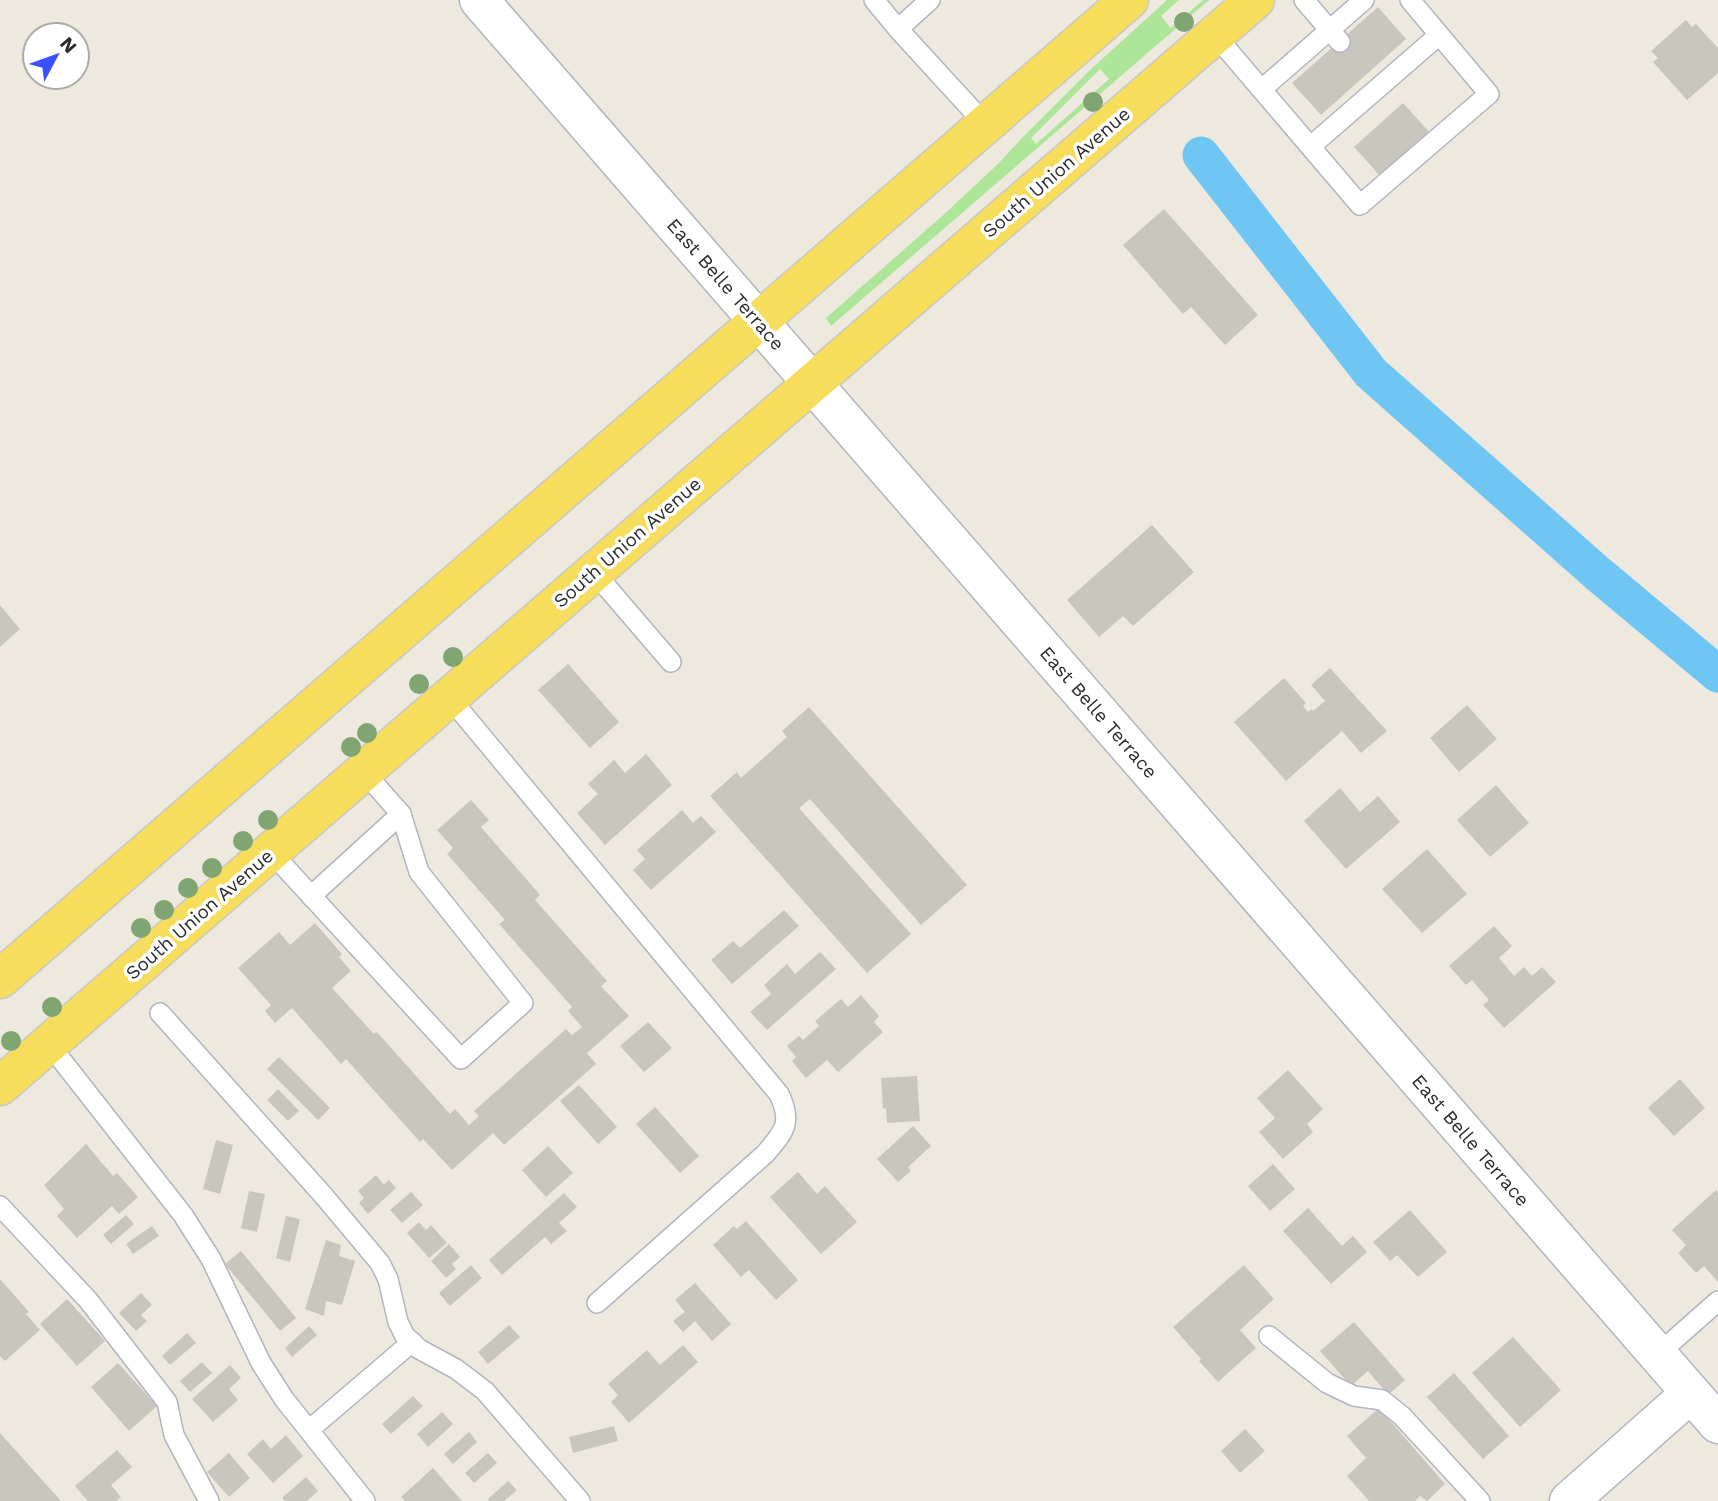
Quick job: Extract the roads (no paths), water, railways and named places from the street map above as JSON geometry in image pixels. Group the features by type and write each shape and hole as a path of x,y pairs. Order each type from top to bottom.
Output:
{"main road":[{"path":"0,979 1129,0"},
{"name":"South Union Avenue","path":"0,1086 1255,0"}],"street":[{"name":"East Belle Terrace","path":"479,0 1718,1424"},
{"path":"1569,1501 1692,1393"}],"lane":[{"path":"874,0 985,124"},
{"path":"898,29 930,0"},
{"path":"1304,0 1335,36"},
{"path":"1215,35 1360,205 1489,94 1410,0"},
{"path":"1262,89 1307,60 1361,10"},
{"path":"1311,146 1346,104 1398,59 1439,35"},
{"path":"593,571 671,662"},
{"path":"449,697 779,1094 786,1109 786,1123 765,1154 597,1303"},
{"path":"271,852 461,1059 523,1003 419,872 401,814 363,771"},
{"path":"311,896 401,814"},
{"path":"160,1013 323,1195 380,1263 388,1279 398,1322 405,1336 419,1349 456,1369 485,1391 580,1501"},
{"path":"49,1044 183,1215 211,1259 261,1363 284,1399 365,1501"},
{"path":"0,1206 88,1300 167,1402 174,1435 209,1501"},
{"path":"1658,1354 1718,1301"},
{"path":"1269,1336 1327,1383 1354,1396 1382,1400 1402,1416 1480,1501"},
{"path":"309,1430 412,1342"}],"waterway":[{"path":"1201,155 1371,373 1597,573 1718,674"}]}
